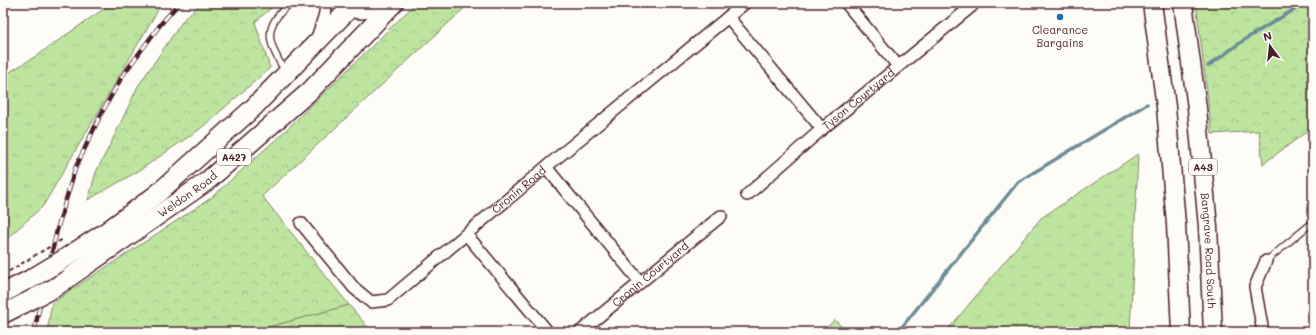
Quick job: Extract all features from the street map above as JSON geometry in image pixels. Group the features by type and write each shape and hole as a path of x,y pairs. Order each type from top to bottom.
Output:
{"highway":[{"name":"Weldon Road","path":"3,314 54,288 206,182 310,91 394,3"},
{"path":"1152,3 1166,107 1176,224 1181,332"},
{"name":"Bangrave Road South","path":"1183,3 1197,108 1208,227 1213,332"},
{"name":"Weldon Road","path":"3,293 29,280 59,262 157,194 253,108 315,44 349,5"}],"street":[{"path":"315,44 327,3"},
{"path":"349,5 354,12 361,13 374,11 384,3"},
{"name":"Cronin Road","path":"301,223 354,288 371,302 388,300 745,3"},
{"path":"846,3 898,66"},
{"name":"Tyson Courtyard","path":"747,195 822,129 972,6"},
{"path":"728,17 822,129"},
{"path":"546,167 640,282"},
{"name":"Cronin Courtyard","path":"580,332 721,216"},
{"path":"466,234 548,332"},
{"path":"1263,332 1255,287 1266,261"}],"lane":[{"path":"287,74 279,61 270,39 270,31 273,20 280,11 291,3"},
{"path":"1266,261 1313,222"}],"path":[{"path":"3,275 63,239"}],"green space":[{"path":"112,3 162,3 43,206 3,242 3,76 36,56"},
{"path":"201,3 277,3 255,22 270,68 200,129 140,170 88,200 96,172 138,86 184,19"},
{"path":"416,3 470,3 262,196 349,305 250,332 47,332 52,303 211,198 284,132"},
{"path":"1196,3 1313,3 1313,127 1263,164 1259,131 1212,134"},
{"path":"1138,154 1130,332 946,332 1041,218"},
{"path":"349,305 372,332 250,332"},
{"path":"835,320 847,332 821,332"}],"waterway":[{"path":"1208,66 1247,38 1305,3"},
{"path":"898,332 1018,182 1147,104"}],"railway":[{"path":"34,332 57,230 75,169 101,114 123,75 160,25 179,3"}],"place":[{"name":"Clearance Bargains","path":"1060,17"}]}
